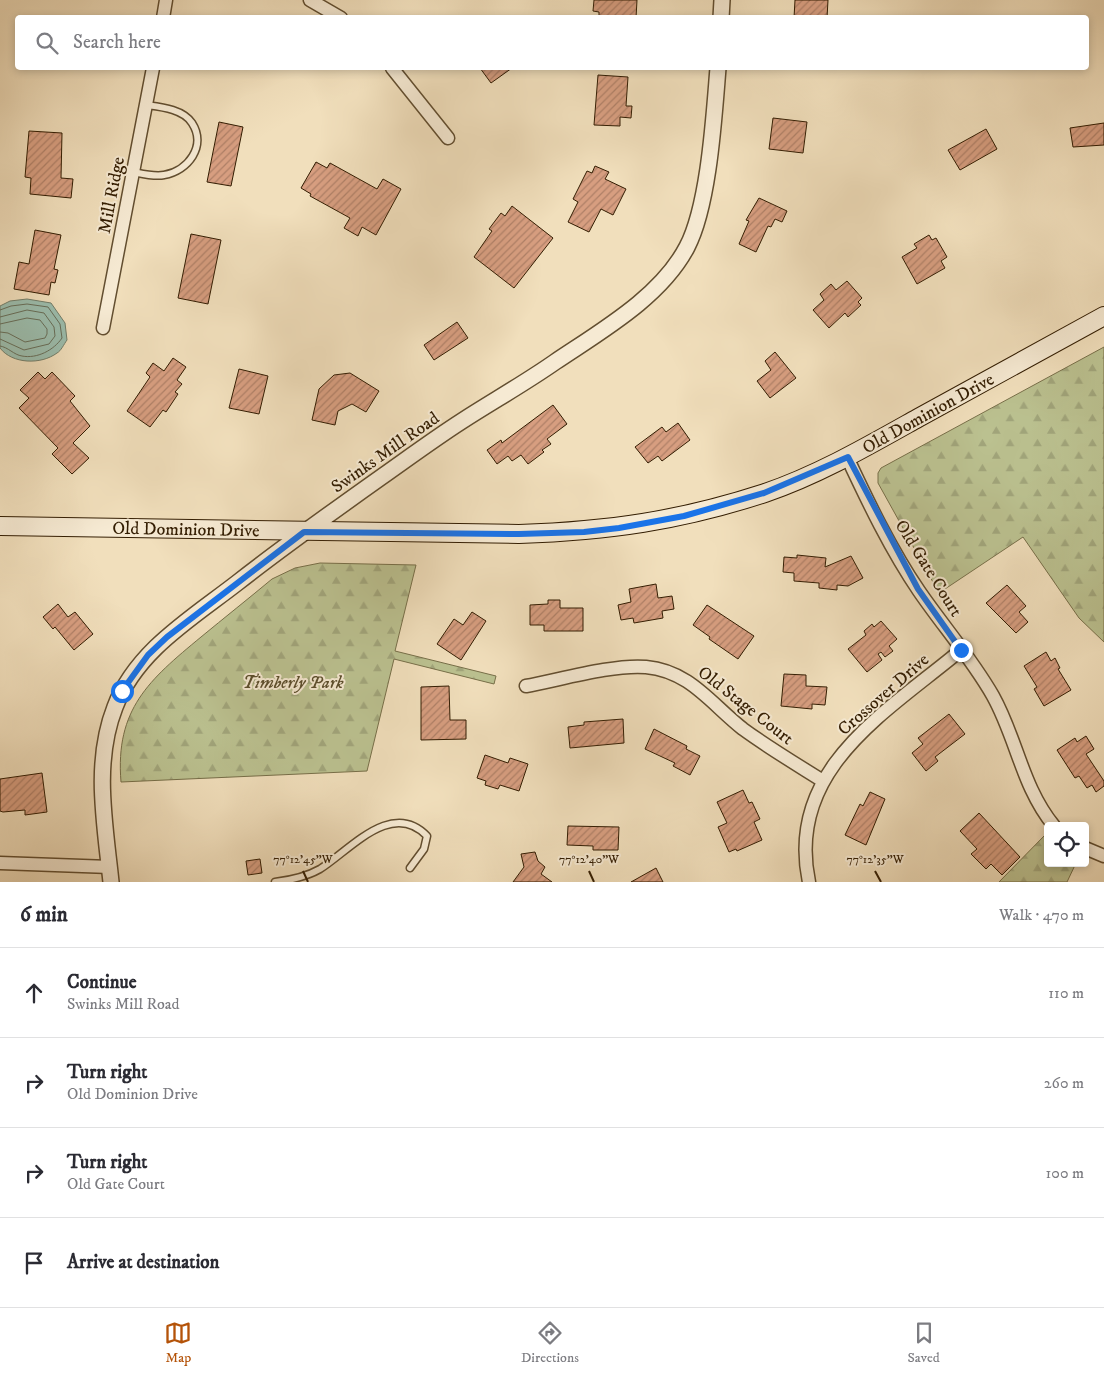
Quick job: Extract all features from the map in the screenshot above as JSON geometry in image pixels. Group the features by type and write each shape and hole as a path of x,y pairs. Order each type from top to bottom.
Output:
{"main road":[{"name":"Old Dominion Drive","path":"0,526 519,534 584,532 619,528 684,516 764,493 848,457 1104,316"}],"street":[{"path":"164,15 166,0"},
{"path":"310,0 336,15"},
{"path":"721,15 722,0"},
{"name":"Mill Ridge","path":"103,328 153,70"},
{"path":"394,70 448,138"},
{"name":"Swinks Mill Road","path":"111,875 102,766 104,744 114,708 122,691 143,661 167,637 304,532 460,422 540,372 608,326 663,281 677,264 696,225 708,162 718,70"},
{"name":"Old Gate Court","path":"848,457 909,575 1001,710 1031,793 1051,822"},
{"name":"Crossover Drive","path":"809,882 805,855 806,829 813,801 839,756 856,737 961,650"},
{"name":"Old Stage Court","path":"526,686 625,668 645,667 664,670 696,686 741,726 767,746 823,781"},
{"path":"1089,850 1104,856"},
{"path":"0,863 111,875"}],"lane":[{"path":"133,172 162,176 177,172 186,167 193,158 197,136 192,122 180,113 146,105"},
{"path":"275,882 309,875 369,832 386,825 406,823 420,829 427,836 424,850 410,868"}],"green space":[{"path":"1104,347 1104,642 1079,618 1023,537 939,593 878,483 878,473 881,468"},
{"name":"Timberly Park","path":"320,563 416,565 395,651 496,676 494,684 394,659 367,771 121,782 121,757 124,735 130,715 139,698 151,683 182,653 272,579 295,568"},
{"path":"1044,836 1044,867 1074,867 1067,882 999,882"}],"water":[{"path":"27,299 51,303 65,323 67,340 58,352 43,360 19,360 5,353 0,348 0,306 10,301"}],"building":[{"path":"594,0 637,0 636,15 599,15 599,12 593,11"},
{"path":"795,0 828,0 827,15 794,15"},
{"path":"481,70 509,70 491,83"},
{"path":"598,75 628,77 626,106 632,106 631,118 620,117 620,126 594,125"},
{"path":"773,118 807,122 803,153 769,149"},
{"path":"219,122 243,127 231,186 207,182"},
{"path":"1104,123 1104,145 1073,147 1070,128"},
{"path":"986,129 997,149 960,170 948,150"},
{"path":"29,131 62,133 61,178 73,179 71,198 30,194 31,178 25,177"},
{"path":"316,162 327,168 330,163 377,189 383,179 401,189 376,235 362,227 358,236 344,228 350,218 310,196 311,194 301,188"},
{"path":"595,166 609,172 605,179 626,189 613,215 601,209 589,232 568,222 578,202 573,199 587,171 592,173"},
{"path":"759,198 787,211 782,222 775,219 771,227 768,226 756,252 739,244 749,221 746,220"},
{"path":"512,206 553,238 514,288 474,257 492,231 489,229 501,213 505,216"},
{"path":"35,230 61,235 54,269 58,270 55,283 51,282 49,295 14,289 19,262 29,264"},
{"path":"191,234 221,240 208,304 178,298"},
{"path":"929,235 932,240 936,238 947,257 941,261 945,268 917,284 902,257 917,248 914,244"},
{"path":"847,281 862,298 858,302 861,305 848,317 845,313 829,328 813,310 824,300 820,294 831,284 836,290"},
{"path":"457,322 468,338 434,360 424,345"},
{"path":"775,352 796,378 770,398 757,381 771,370 765,361"},
{"path":"173,358 186,367 177,380 182,384 175,392 178,394 166,412 163,410 150,427 127,411 150,377 146,373 153,363 164,371"},
{"path":"239,369 268,376 259,414 229,408"},
{"path":"38,372 45,379 52,372 75,396 70,401 90,426 73,443 89,458 72,474 52,454 58,448 19,408 29,398 20,390"},
{"path":"350,373 379,391 366,412 352,404 338,411 335,425 312,420 319,389 334,375"},
{"path":"553,405 567,424 547,439 551,444 542,450 544,452 528,464 521,455 512,461 508,456 497,464 487,450 501,440 502,443"},
{"path":"678,423 690,440 662,461 658,456 648,463 635,447 662,427 666,432"},
{"path":"797,555 826,558 825,567 851,556 863,578 848,586 837,585 837,590 819,588 819,583 794,581 794,573 783,572 784,557 797,558"},
{"path":"656,584 658,598 672,596 674,609 662,611 663,618 634,623 633,618 621,620 618,605 631,602 629,589"},
{"path":"1007,585 1026,606 1019,612 1028,622 1016,633 986,603"},
{"path":"548,600 560,600 560,608 583,608 583,631 544,631 544,625 530,625 530,605 548,604"},
{"path":"58,604 68,617 75,612 93,634 74,650 55,627 53,629 43,617"},
{"path":"707,605 754,636 738,659 709,639 710,637 693,625"},
{"path":"472,612 486,621 461,660 437,644 454,619 463,625"},
{"path":"881,621 897,639 889,646 893,651 885,657 881,652 878,654 882,660 867,672 848,649 866,635 864,631 872,624 874,627"},
{"path":"1046,652 1051,661 1055,658 1060,668 1058,669 1071,690 1044,706 1034,689 1037,687 1024,666"},
{"path":"784,674 806,675 806,686 827,687 825,705 812,704 812,709 781,706"},
{"path":"449,686 450,720 466,720 466,739 421,740 421,687"},
{"path":"949,714 965,734 935,757 938,761 926,771 912,753 923,744 918,738"},
{"path":"623,719 624,743 570,748 568,727 584,725 584,722"},
{"path":"654,729 687,746 686,749 700,756 690,775 673,766 675,763 645,749"},
{"path":"1086,736 1094,749 1086,754 1104,781 1104,786 1096,792 1092,785 1087,788 1079,776 1075,778 1057,750 1075,738 1077,742"},
{"path":"485,755 508,763 510,758 528,764 519,791 500,785 498,789 485,785 486,781 477,778"},
{"path":"42,773 47,812 25,815 25,810 0,811 0,779"},
{"path":"743,790 749,803 752,802 760,819 754,822 762,840 737,851 736,849 729,852 718,827 727,823 717,802"},
{"path":"870,792 885,799 866,845 845,835 860,804 863,806"},
{"path":"979,813 1020,857 1002,875 991,864 986,869 971,854 977,849 960,831"},
{"path":"568,826 619,827 618,850 593,850 593,846 567,845"},
{"path":"535,852 538,861 545,867 541,874 552,882 513,882 524,867 521,854"},
{"path":"260,859 262,873 248,875 246,861"},
{"path":"656,868 663,882 631,882"}],"route":[{"path":"122,691 132,674 167,637 304,532 519,534 584,532 619,528 684,516 764,493 848,457 859,482 901,560 918,589 961,650"}]}
